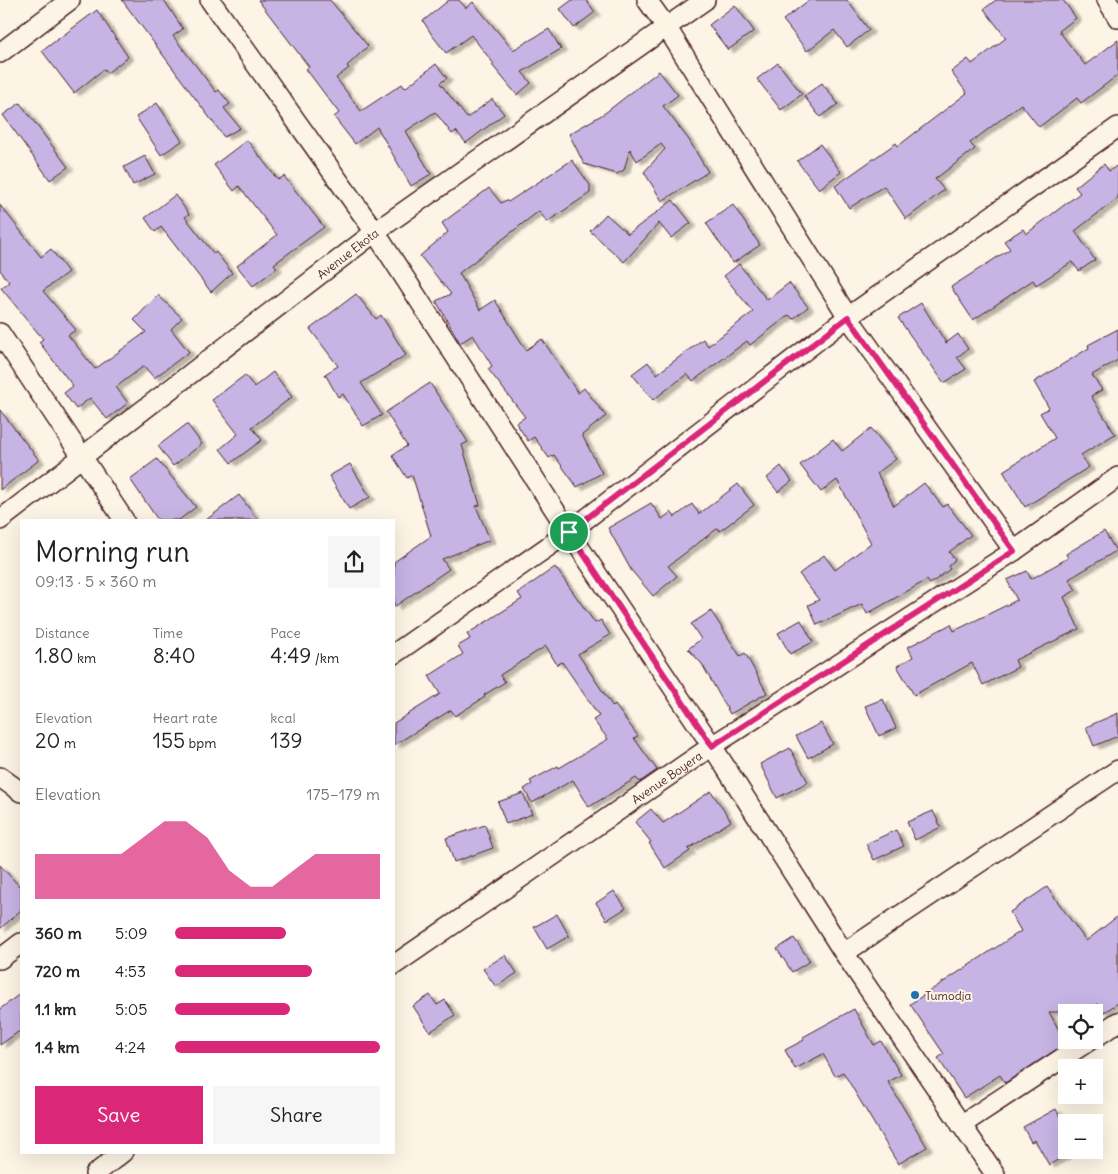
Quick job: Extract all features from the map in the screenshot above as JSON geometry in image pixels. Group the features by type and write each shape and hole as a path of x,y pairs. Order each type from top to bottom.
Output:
{"street":[{"path":"0,53 70,0"},
{"path":"210,0 375,232 569,532 712,746 844,953 995,1174"},
{"path":"647,0 667,28 848,317 1014,551"},
{"name":"Avenue Ekota","path":"0,520 375,232 705,0"},
{"path":"1107,0 1118,18"},
{"path":"395,653 569,532 848,317 1118,127"},
{"path":"0,332 84,456 123,519"},
{"name":"Avenue Boyera","path":"395,964 712,746 1014,551 1118,477"},
{"path":"844,953 1118,770"},
{"path":"0,777 20,791"},
{"path":"0,959 20,943"},
{"path":"1103,1032 1118,1022"},
{"path":"961,1125 1076,1049"},
{"path":"95,1174 120,1154"}],"building":[{"path":"122,0 164,0 183,29 173,36 216,92 219,90 230,104 224,108 240,128 224,137"},
{"path":"258,0 330,0 368,46 347,66 349,68 336,78 361,111 402,84 405,88 436,64 447,78 440,83 467,118 492,99 504,114 466,143 456,131 452,134 435,112 406,131 431,174 411,186 377,127 355,144 334,117 339,113 306,69 309,67"},
{"path":"449,0 459,0 466,8 473,2 513,50 549,29 561,49 522,72 531,83 517,95 492,65 494,64 471,35 446,53 432,35 423,21"},
{"path":"572,0 586,0 595,12 574,28 560,9"},
{"path":"809,0 847,0 869,30 847,47 834,30 807,51 783,20"},
{"path":"996,0 1063,0 1076,18 1059,31 1085,65 1118,40 1118,75 1081,103 1077,98 1039,127 1021,104 970,143 975,149 935,179 944,190 906,219 884,186 849,208 835,186 896,143 898,146 967,93 951,72 968,59 972,64 1006,38 984,9"},
{"path":"735,5 754,31 728,50 709,25"},
{"path":"97,10 128,57 107,73 104,69 74,93 42,51"},
{"path":"778,63 802,94 781,110 757,79"},
{"path":"659,71 678,95 663,106 689,140 708,172 662,201 644,172 665,149 661,144 637,161 630,149 624,170 617,174 584,164 569,134 605,113"},
{"path":"822,83 838,104 820,117 804,96"},
{"path":"20,103 68,167 50,180 3,115"},
{"path":"157,103 182,141 161,155 136,117"},
{"path":"247,140 278,180 284,176 324,227 274,264 277,268 253,286 237,266 277,235 239,186 234,191 214,165"},
{"path":"820,144 841,172 819,189 797,161"},
{"path":"145,156 155,174 133,185 124,167"},
{"path":"572,160 590,185 590,193 547,222 539,211 459,273 480,310 495,300 526,350 542,339 578,393 584,388 606,416 582,435 602,473 577,487 554,455 549,458 534,437 528,441 516,423 525,417 488,369 492,366 473,335 460,343 436,301 451,294 420,256 448,232 442,223 489,188 501,203 506,200 508,202"},
{"path":"1104,164 1109,171 1118,165 1118,198 1075,231 1095,260 1079,271 1072,262 1036,285 1033,280 973,320 951,287 1010,249 1004,241 1023,229 1026,234 1080,193 1075,187"},
{"path":"175,195 189,214 185,217 214,254 216,252 232,273 211,292 161,227 155,232 145,218"},
{"path":"673,200 691,223 671,238 659,223 624,262 590,231 606,214 628,234"},
{"path":"0,205 41,257 51,249 68,272 43,291 76,330 68,335 95,369 146,332 134,320 158,295 182,318 171,329 189,352 154,378 144,366 116,387 128,403 107,419 90,398 76,409 64,393 73,386 39,342 43,339 1,288 9,282 0,270"},
{"path":"733,205 760,245 733,263 706,223"},
{"path":"739,264 767,300 789,283 808,307 793,319 789,315 750,345 747,341 693,381 687,374 653,400 632,374 648,362 657,374 703,339 708,346 753,312 724,276"},
{"path":"356,294 376,319 381,315 406,355 361,383 382,415 363,426 343,394 338,397 325,374 338,366 310,329"},
{"path":"921,303 946,343 958,334 968,349 957,357 966,369 944,383 898,318"},
{"path":"1118,329 1118,360 1092,375 1102,390 1091,396 1115,434 1081,455 1089,467 1025,507 1003,471 1055,438 1040,413 1049,408 1034,382 1089,348 1088,345"},
{"path":"273,372 292,397 252,427 262,440 231,463 220,449 238,434 212,400 245,375 254,387"},
{"path":"430,383 468,442 462,445 480,505 476,506 490,540 442,559 449,569 395,606 395,561 431,536 412,475 407,478 392,455 407,446 386,412"},
{"path":"0,410 39,460 0,490"},
{"path":"187,424 202,444 173,466 158,446"},
{"path":"871,428 896,459 877,473 894,506 924,483 943,507 947,504 971,535 949,552 955,560 948,566 950,569 930,584 927,580 867,614 862,604 817,625 808,605 819,600 799,574 824,555 835,570 871,543 837,480 821,492 800,465 833,439 842,451"},
{"path":"157,459 196,507 180,519 157,519 130,479"},
{"path":"350,464 370,497 349,509 329,476"},
{"path":"781,466 792,481 778,492 767,478"},
{"path":"738,484 754,505 720,531 718,528 668,566 677,576 653,596 631,570 608,528 651,503 662,519 671,512 675,517 692,504 699,514"},
{"path":"239,495 257,519 207,519"},
{"path":"1104,531 1116,551 1069,579 1076,590 1064,597 1079,629 1015,660 1018,667 983,685 972,663 914,695 897,666 913,657 908,647 951,624 954,631 1017,600 1007,580 1027,571 1031,579 1068,558 1066,554"},
{"path":"555,567 595,623 601,620 610,635 578,654 613,707 615,705 638,736 634,738 657,770 640,782 636,778 589,807 573,780 532,803 524,789 532,784 530,781 558,766 559,768 608,739 593,720 599,716 562,662 557,665 546,646 500,675 505,682 484,695 485,697 455,716 451,710 395,744 395,722 440,694 429,676 463,654 458,646 470,639 467,634 522,599 518,593"},
{"path":"711,611 740,656 745,653 767,693 730,714 702,664 688,649 701,639 691,624"},
{"path":"801,620 813,642 790,654 778,633"},
{"path":"883,699 896,728 879,736 865,706"},
{"path":"1118,713 1118,736 1094,746 1086,727"},
{"path":"821,723 833,744 808,758 796,736"},
{"path":"790,748 808,782 777,798 760,764"},
{"path":"711,791 731,821 688,849 690,851 665,868 649,843 651,842 635,822 651,809 663,823"},
{"path":"523,793 532,814 506,824 498,802"},
{"path":"933,811 941,827 915,840 907,822"},
{"path":"485,825 493,848 454,862 446,838"},
{"path":"896,830 904,846 874,860 866,844"},
{"path":"0,865 20,887 20,911 0,929"},
{"path":"1047,887 1086,941 1118,916 1118,1003 1103,1013 1103,1004 1058,1004 1058,1012 1049,1012 1058,1028 1058,1048 1005,1083 1000,1075 964,1098 938,1058 944,1054 910,1004 1021,931 1010,912"},
{"path":"614,891 626,908 607,920 596,903"},
{"path":"557,914 569,936 547,949 534,927"},
{"path":"794,938 810,961 792,972 777,949"},
{"path":"505,955 517,973 496,987 483,969"},
{"path":"20,994 20,1031 0,1045 0,1009"},
{"path":"430,995 437,1005 445,1000 455,1015 430,1032 413,1006"},
{"path":"854,1009 874,1045 881,1041 901,1075 888,1082 927,1147 898,1164 843,1072 835,1076 823,1054 795,1069 785,1050 804,1040 803,1037"},
{"path":"1056,1109 1059,1114 1059,1159 1049,1165 1035,1140 1031,1142 1023,1127"}],"place":[{"name":"Tumodja","path":"915,995"}],"route":[{"path":"848,317 1014,551 712,746 569,532 848,317"}]}
